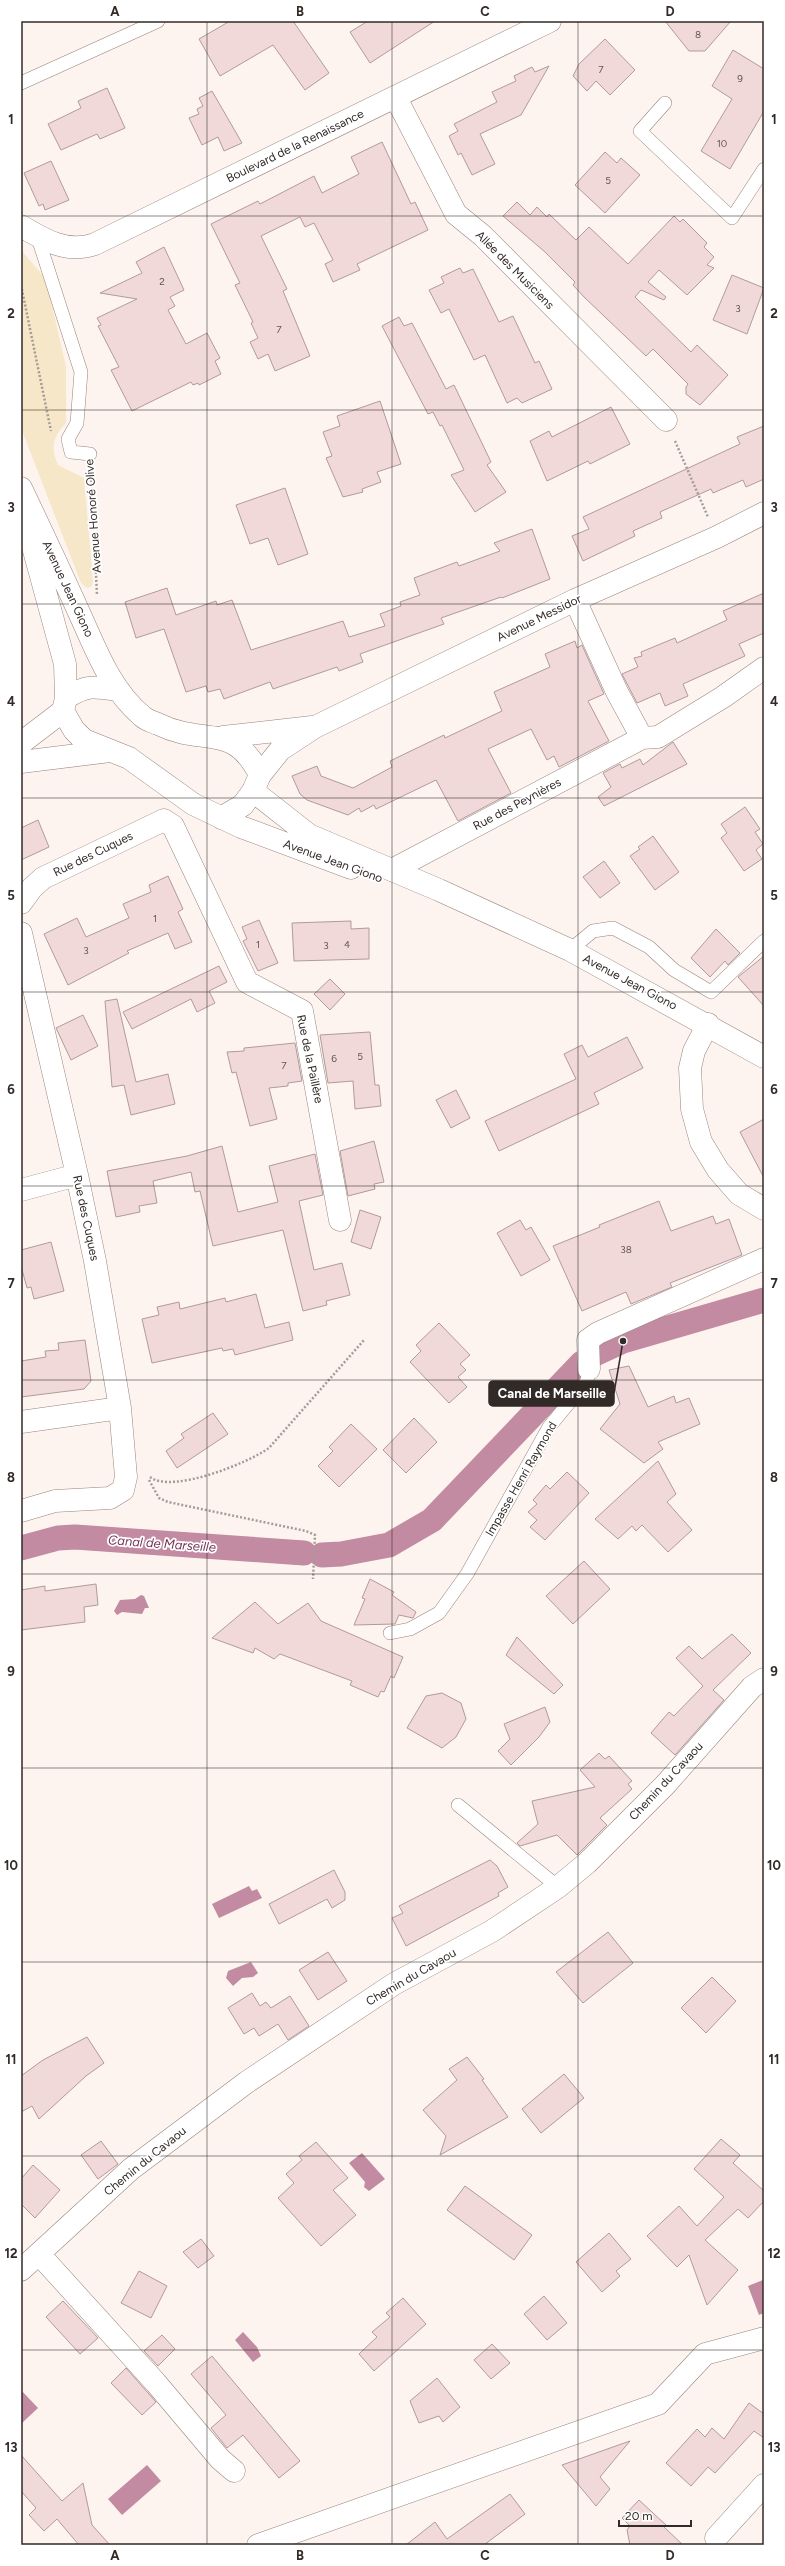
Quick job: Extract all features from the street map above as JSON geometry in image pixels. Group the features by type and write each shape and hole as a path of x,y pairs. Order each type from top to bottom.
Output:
{"street":[{"name":"Boulevard de la Renaissance","path":"26,231 58,245 81,249 95,244 396,98 550,21"},
{"name":"Allée des Musiciens","path":"396,98 456,214 484,236 666,420"},
{"name":"Avenue Jean Giono","path":"21,488 116,690 143,717 176,733 202,737 223,737 241,747 252,760 256,783 309,835 392,870 570,950 708,1024 764,1057"},
{"name":"Avenue Jean Giono","path":"21,503 65,664 65,704 74,730 84,740 129,758 145,768 193,804 221,818 434,899 493,916"},
{"name":"Avenue Messidor","path":"256,783 280,750 315,727 575,600 717,537 764,513"},
{"path":"575,600 617,692 642,738"},
{"name":"Rue des Peynières","path":"392,870 642,738 658,737 723,697 764,668"},
{"path":"21,743 65,704 78,690 93,686 116,690"},
{"name":"Avenue Messidor","path":"223,737 315,727"},
{"path":"21,762 110,751"},
{"path":"221,818 243,805 256,783"},
{"name":"Rue des Cuques","path":"21,903 32,888 43,878 164,820 173,826"},
{"name":"Rue de la Paillère","path":"173,826 246,982 302,1011 340,1220"},
{"name":"Rue des Cuques","path":"21,933 77,1175 95,1261 120,1408 126,1478 123,1490 110,1498 55,1501 21,1511"},
{"path":"708,1024 694,1050 690,1068 692,1109 702,1142 718,1170 739,1194 764,1209"},
{"path":"21,1190 77,1175"},
{"name":"Impasse Henri Raymond","path":"588,1360 588,1340 598,1333 764,1259"},
{"path":"21,1422 120,1408"},
{"name":"Chemin du Cavaou","path":"21,2270 132,2169 247,2082 394,1984 492,1932 558,1887 587,1863 665,1785 752,1687 764,1679"},
{"path":"39,2254 156,2383 220,2459 234,2471"},
{"path":"263,2544 658,2404 706,2354 764,2338"},
{"path":"716,2538 764,2485"}],"lane":[{"path":"21,83 158,21"},
{"path":"665,103 640,131 732,218 764,169"},
{"name":"Avenue Honoré Olive","path":"26,231 81,372 77,424 68,439 71,452 90,454"},
{"path":"570,950 593,931 613,928 649,947 674,970 711,992 764,941"},
{"name":"Impasse Henri Raymond","path":"390,1633 410,1629 439,1613 467,1574 549,1427 587,1381 588,1360"},
{"path":"458,1805 558,1887"}],"path":[{"path":"21,285 53,444 71,452"},
{"path":"666,420 717,537"},
{"name":"Avenue Honoré Olive","path":"86,628 99,590 90,454"},
{"path":"313,1579 316,1535 306,1530 168,1502 159,1498 147,1474 156,1482 183,1481 254,1458 269,1448 364,1340"}],"shaded area":[{"path":"21,250 46,279 66,367 66,423 58,433 54,442 54,453 58,465 84,478 93,581 92,586 87,588 81,583 21,428"},
{"path":"141,1595 144,1596 149,1608 145,1608 142,1614 122,1612 117,1615 114,1611 120,1600 135,1599"},
{"path":"249,1886 252,1891 257,1889 262,1898 219,1918 212,1904"},
{"path":"251,1962 258,1973 253,1977 242,1978 233,1986 226,1978 228,1971"},
{"path":"362,2153 385,2179 369,2191 364,2187 365,2182 349,2163"},
{"path":"763,2280 764,2313 759,2315 748,2286"},
{"path":"243,2332 257,2347 261,2356 253,2362 235,2340"},
{"path":"21,2390 38,2408 22,2423 21,2421"},
{"path":"147,2465 161,2481 122,2515 108,2499"}],"building":[{"path":"230,21 293,21 329,73 305,90 273,45 220,76 199,39"},
{"path":"368,21 435,21 370,63 350,32"},
{"path":"665,21 731,21 705,51 689,51"},
{"path":"605,39 635,70 610,95 596,81 587,91 573,76 579,64"},
{"path":"733,50 764,69 764,111 730,169 701,151 732,99 712,86"},
{"path":"549,66 521,115 480,134 495,164 472,175 461,153 458,155 449,136 458,131 454,124 497,102 492,92 516,81 514,76 532,67 535,72"},
{"path":"107,88 125,128 100,139 97,134 61,150 48,124 81,108 78,101"},
{"path":"212,91 242,143 224,151 218,137 202,145 189,118 199,114 197,109 203,106 199,98"},
{"path":"382,142 411,204 415,202 428,230 357,264 360,270 333,282 325,264 333,260 314,223 305,227 300,217 261,236 287,289 283,291 310,356 275,371 268,354 258,359 250,342 258,338 251,323 253,322 235,285 240,283 211,224 258,201 260,204 314,176 322,193 359,174 351,157"},
{"path":"605,152 617,163 621,158 640,175 605,213 575,185"},
{"path":"51,161 69,200 45,210 43,204 39,206 24,173"},
{"path":"517,202 530,215 537,207 547,217 549,214 576,240 589,227 628,264 674,216 680,222 683,219 707,243 704,247 714,257 707,265 714,268 687,295 659,270 648,282 666,297 664,300 641,290 635,297 691,352 697,345 728,375 700,405 686,394 686,387 688,384 653,349 646,356 584,297 573,285 575,282 545,252 503,216"},
{"path":"164,247 184,290 170,297 175,306 168,310 186,344 207,333 220,358 215,361 221,374 199,385 198,383 193,385 191,382 132,411 111,370 119,367 98,326 101,325 97,318 137,299 100,293 142,273 136,262"},
{"path":"460,268 463,273 473,269 499,322 513,316 535,363 539,361 552,389 522,403 517,398 507,403 485,355 474,360 449,309 441,313 429,290 444,283 441,277"},
{"path":"732,275 764,288 747,334 713,320"},
{"path":"399,317 404,326 412,323 446,389 454,385 491,462 487,465 506,492 475,512 451,475 464,470 442,425 440,426 433,412 428,414 382,326"},
{"path":"380,401 401,464 377,472 381,482 362,489 363,492 343,497 326,458 332,456 323,432 340,426 337,416"},
{"path":"611,407 630,444 590,464 588,461 547,481 530,441 549,431 552,437"},
{"path":"764,426 764,479 746,487 743,480 713,493 711,489 660,512 662,518 633,531 635,536 583,561 572,536 589,529 583,517 740,444 737,437"},
{"path":"285,488 308,554 278,565 268,538 250,544 236,505"},
{"path":"532,529 550,579 502,598 501,597 441,618 444,624 360,654 363,662 339,671 337,667 273,689 270,682 224,699 220,689 208,692 206,686 186,692 164,629 136,638 125,602 167,588 176,615 216,601 217,605 232,600 251,650 343,621 349,637 385,626 380,614 401,606 400,602 420,595 414,578 457,562 459,566 500,551 494,543"},
{"path":"764,593 764,633 739,644 745,656 683,684 688,696 665,706 660,693 637,703 622,674 638,667 634,658 642,656 641,652 675,638 677,643 727,620 723,611"},
{"path":"575,641 577,648 582,645 604,694 588,701 609,741 559,767 554,756 547,760 531,729 488,749 511,793 458,821 436,780 376,809 374,805 361,812 359,808 348,815 307,800 300,794 292,776 317,766 321,776 353,788 392,767 390,761 444,735 445,738 502,711 494,692 550,667 545,654"},
{"path":"673,742 687,764 604,806 598,797 611,787 603,773 620,764 622,768 640,759 643,765"},
{"path":"745,807 760,829 755,832 763,844 756,850 762,859 744,871 721,838 727,833 721,824"},
{"path":"38,820 49,847 21,860 21,828"},
{"path":"653,836 679,872 655,890 630,856 640,849 638,847"},
{"path":"604,861 620,883 600,898 583,877"},
{"path":"168,876 183,909 178,912 192,942 175,949 168,933 127,951 129,953 68,985 44,934 77,918 86,937 129,918 123,904 151,892 149,885"},
{"path":"259,920 278,963 258,971 243,941 247,939 242,927"},
{"path":"351,921 351,929 369,928 369,959 294,961 292,923"},
{"path":"716,929 740,953 728,965 725,961 710,977 691,958"},
{"path":"764,956 764,1006 738,977"},
{"path":"219,966 227,982 209,991 215,1003 197,1012 191,999 132,1029 123,1012"},
{"path":"330,979 345,994 330,1010 314,994"},
{"path":"117,999 136,1082 168,1074 175,1104 131,1115 124,1085 112,1087 105,1001"},
{"path":"83,1015 98,1046 71,1060 56,1028"},
{"path":"370,1032 375,1085 379,1085 381,1106 355,1109 353,1081 328,1083 320,1035"},
{"path":"627,1037 643,1068 594,1093 599,1104 499,1151 485,1121 576,1079 564,1054 582,1045 588,1057"},
{"path":"295,1043 302,1081 288,1083 288,1086 269,1088 277,1119 250,1126 236,1072 232,1073 227,1052 244,1051 244,1048"},
{"path":"456,1090 470,1118 451,1128 436,1100"},
{"path":"764,1119 764,1178 740,1132"},
{"path":"374,1141 384,1182 374,1184 375,1189 348,1196 340,1151"},
{"path":"222,1146 238,1212 278,1202 269,1166 315,1154 323,1195 299,1201 314,1270 342,1263 350,1295 326,1301 327,1305 303,1311 283,1230 213,1246 200,1191 195,1192 191,1172 153,1181 157,1203 139,1206 140,1212 116,1217 107,1171 187,1156"},
{"path":"659,1201 671,1231 713,1216 716,1224 729,1219 742,1255 670,1283 672,1287 631,1304 626,1292 582,1311 553,1246 600,1227 599,1225"},
{"path":"360,1210 381,1217 371,1249 351,1242"},
{"path":"520,1220 526,1230 531,1227 550,1260 521,1276 497,1233"},
{"path":"51,1242 64,1291 34,1299 31,1287 27,1288 21,1266 21,1250"},
{"path":"256,1294 265,1328 289,1322 293,1340 235,1355 233,1349 223,1351 222,1348 152,1363 142,1319 159,1315 157,1307 179,1302 180,1309 225,1298 226,1302"},
{"path":"439,1323 470,1355 460,1364 466,1370 458,1377 467,1387 449,1403 410,1362 421,1351 416,1345"},
{"path":"85,1340 91,1381 84,1389 21,1397 21,1361 46,1357 45,1351 59,1350 58,1343"},
{"path":"629,1366 648,1407 674,1396 676,1403 689,1398 700,1424 658,1442 663,1449 644,1463 600,1429 620,1404 609,1370"},
{"path":"213,1413 228,1434 177,1468 166,1451 184,1438 181,1434"},
{"path":"414,1418 437,1442 406,1473 383,1450"},
{"path":"351,1424 377,1449 339,1487 318,1466 333,1451 329,1447"},
{"path":"658,1461 676,1494 667,1502 692,1530 668,1552 642,1525 636,1531 632,1526 618,1539 595,1519"},
{"path":"567,1472 589,1493 545,1540 530,1527 537,1520 528,1512 537,1504 533,1500 546,1485 550,1489"},
{"path":"584,1561 610,1589 573,1624 546,1596"},
{"path":"370,1579 394,1592 392,1595 416,1612 413,1618 399,1615 395,1624 354,1625 365,1599 362,1598"},
{"path":"96,1584 98,1605 84,1607 85,1622 21,1630 21,1590 45,1586 45,1591"},
{"path":"255,1602 278,1624 308,1603 321,1621 403,1657 394,1678 391,1676 384,1692 381,1691 378,1697 350,1685 352,1681 280,1654 274,1659 255,1648 253,1653 212,1638"},
{"path":"732,1634 751,1653 713,1690 724,1700 675,1755 651,1733 669,1712 674,1716 703,1686 676,1658 689,1646 702,1659"},
{"path":"517,1637 563,1685 554,1694 506,1655"},
{"path":"442,1693 461,1703 466,1719 456,1737 442,1748 407,1728 426,1696"},
{"path":"545,1707 550,1722 539,1737 511,1765 498,1751 510,1739 504,1724"},
{"path":"599,1753 605,1759 609,1756 632,1781 628,1784 632,1789 600,1818 607,1825 577,1855 557,1835 520,1846 517,1843 538,1824 532,1801 595,1787 580,1770"},
{"path":"490,1860 497,1866 508,1887 498,1893 499,1896 406,1946 392,1918 403,1913 399,1906"},
{"path":"334,1870 345,1892 345,1900 332,1908 327,1899 279,1924 269,1904"},
{"path":"608,1932 633,1963 583,2003 556,1972"},
{"path":"328,1952 347,1981 318,2000 299,1970"},
{"path":"712,1977 736,2001 706,2033 681,2008"},
{"path":"252,1993 260,2006 266,2002 271,2008 290,1996 309,2026 288,2040 278,2024 259,2036 254,2028 244,2034 228,2008"},
{"path":"87,2037 104,2063 86,2076 39,2119 32,2106 21,2112 21,2076 43,2060"},
{"path":"467,2057 484,2079 482,2080 508,2117 440,2155 446,2136 423,2110 457,2080 449,2069"},
{"path":"564,2074 584,2098 541,2133 522,2109"},
{"path":"721,2139 740,2155 733,2163 764,2191 764,2201 748,2218 738,2209 705,2240 738,2270 707,2305 689,2255 677,2267 647,2236 679,2206 697,2226 724,2197 694,2169"},
{"path":"101,2141 118,2164 98,2179 81,2155"},
{"path":"316,2142 348,2178 333,2190 356,2215 321,2246 278,2198 294,2183 286,2174 302,2160 299,2156"},
{"path":"33,2165 60,2190 35,2218 21,2204 21,2179"},
{"path":"465,2186 532,2235 514,2260 447,2210"},
{"path":"609,2233 631,2259 616,2271 620,2276 602,2292 576,2262"},
{"path":"201,2239 214,2256 198,2268 183,2252"},
{"path":"139,2271 167,2286 151,2318 121,2303"},
{"path":"544,2296 567,2323 547,2340 524,2314"},
{"path":"403,2298 426,2324 374,2371 359,2354 377,2337 372,2332 390,2317 386,2313"},
{"path":"63,2301 98,2338 80,2354 46,2317"},
{"path":"162,2335 175,2349 158,2366 144,2351"},
{"path":"492,2344 510,2363 491,2379 474,2360"},
{"path":"212,2356 300,2461 279,2478 243,2435 227,2448 211,2428 226,2415 191,2374"},
{"path":"126,2368 156,2402 142,2415 111,2383"},
{"path":"437,2378 460,2407 443,2422 439,2416 419,2423 410,2401"},
{"path":"749,2403 764,2414 764,2438 754,2431 715,2473 708,2467 691,2486 666,2463 697,2429 705,2437 712,2428 724,2439"},
{"path":"630,2441 600,2477 610,2489 596,2506 562,2465"},
{"path":"21,2455 62,2501 83,2483 92,2525 110,2545 79,2545 57,2519 44,2531 29,2515 36,2508 21,2491"},
{"path":"510,2494 525,2514 484,2545 406,2545 435,2522 447,2539"},
{"path":"639,2500 666,2525 664,2527 683,2545 630,2545 627,2530 630,2526 622,2518"}],"waterway":[{"name":"Canal de Marseille","path":"595,1354 623,1341 764,1300"},
{"name":"Canal de Marseille","path":"322,1555 341,1554 389,1545 432,1520 582,1363"},
{"name":"Canal de Marseille","path":"21,1548 58,1538 75,1537 304,1553"}],"place":[{"name":"Canal de Marseille","path":"623,1341"}]}
